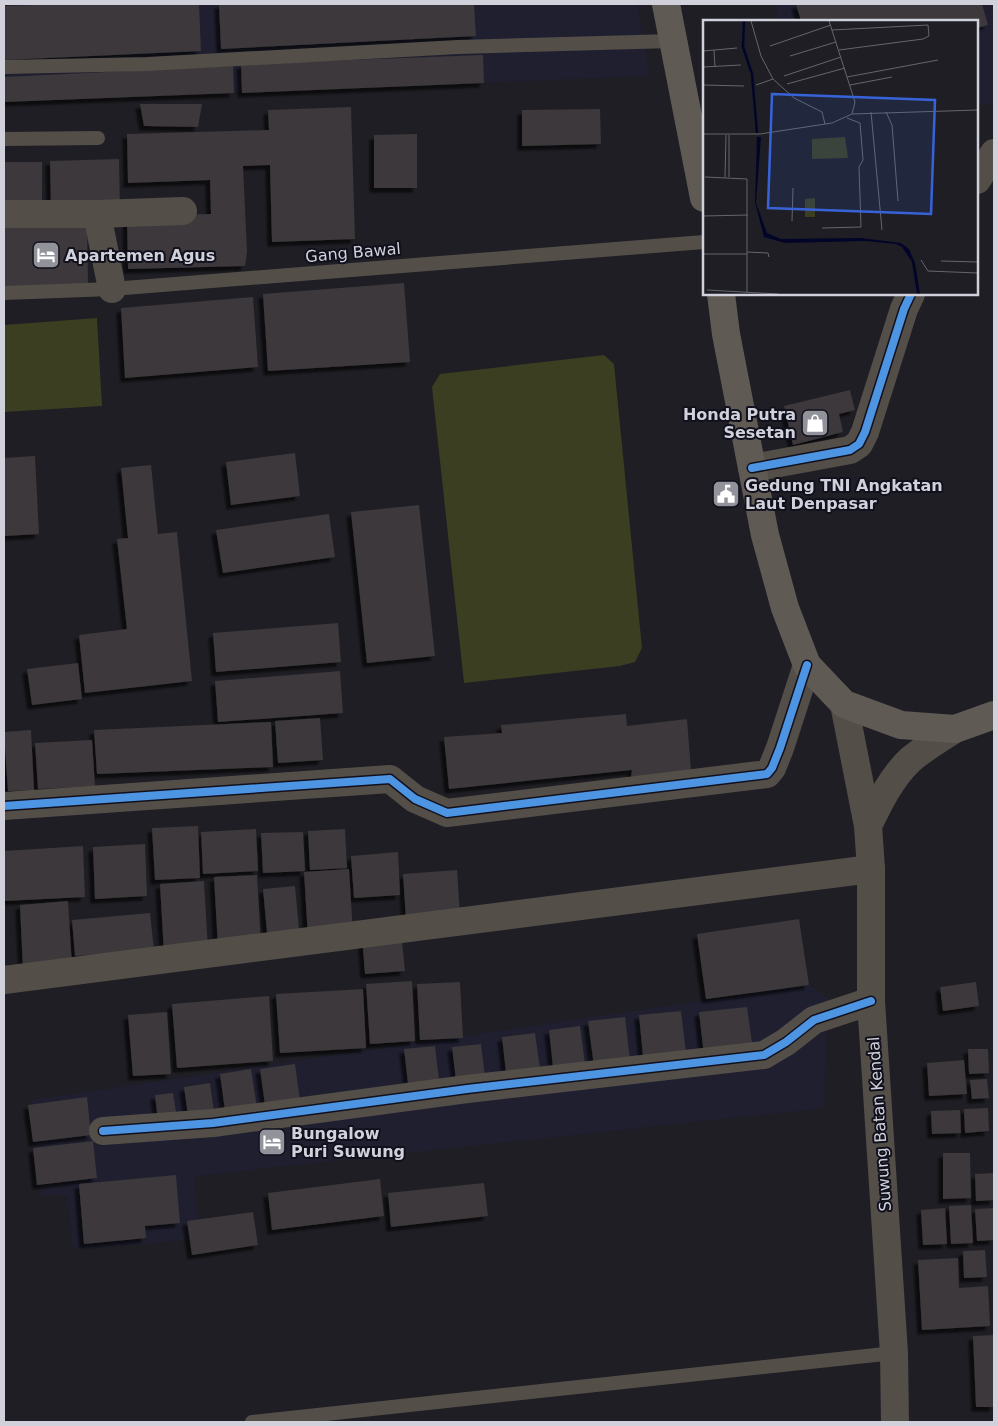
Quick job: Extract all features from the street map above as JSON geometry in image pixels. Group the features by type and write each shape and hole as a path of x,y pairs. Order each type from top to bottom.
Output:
{"main road":[{"path":"666,4 703,193"},
{"path":"721,295 726,334 768,544 786,608 806,665 844,704 901,725 955,729 994,715"}],"street":[{"path":"978,178 994,153"},
{"path":"4,214 97,214 183,211"},
{"path":"97,214 112,289"},
{"path":"752,468 850,450 859,444 865,432 904,309 911,295"},
{"path":"4,806 390,779 415,799 447,813 767,774 772,768 780,748 806,665"},
{"name":"Suwung Batan Kendal","path":"844,704 868,826 871,869 871,1001 894,1353 895,1422"},
{"path":"868,826 884,795 908,762 955,729"},
{"path":"4,980 871,869"},
{"path":"103,1131 213,1122 467,1089 764,1055 786,1042 814,1020 871,1001"}],"lane":[{"path":"4,67 148,64 458,47 674,41"},
{"path":"4,139 98,138"},
{"name":"Gang Bawal","path":"4,293 112,289 703,242"},
{"path":"252,1422 894,1353"}],"shaded area":[{"path":"4,4 637,4 650,76 4,102"},
{"path":"776,4 994,4 994,102 978,106 978,20 778,20"},
{"name":"Bungalow Puri Suwung","path":"809,985 828,997 824,1108 195,1176 198,1239 73,1250 67,1195 41,1195 31,1100"}],"green space":[{"path":"97,318 102,406 4,412 4,325"},
{"path":"604,355 614,364 642,648 635,662 620,666 464,683 432,387 440,374"}],"building":[{"path":"199,4 201,51 4,60 4,6"},
{"path":"219,4 474,4 476,36 221,49"},
{"path":"796,4 982,4 988,25 978,28 978,20 801,20"},
{"path":"483,55 484,83 242,93 241,64"},
{"path":"233,66 234,93 4,102 4,77"},
{"path":"140,104 202,104 198,127 144,126"},
{"path":"351,107 355,239 272,242 270,165 243,166 247,252 245,266 128,269 127,216 211,214 210,180 128,183 127,134 269,130 268,110"},
{"path":"600,109 601,144 522,146 522,110"},
{"path":"417,134 417,188 374,188 374,135"},
{"path":"119,159 120,208 51,210 50,161"},
{"path":"4,162 42,162 42,206 4,206"},
{"name":"Apartemen Agus","path":"87,222 88,286 4,287 4,223"},
{"path":"404,283 410,362 268,371 263,294"},
{"path":"253,297 258,367 125,378 121,308"},
{"name":"Honda Putra Sesetan","path":"850,390 855,410 839,414 843,432 793,445 784,406"},
{"path":"295,453 300,496 231,505 226,462"},
{"path":"35,456 39,534 5,536 4,458"},
{"path":"151,465 158,534 177,532 192,681 85,693 79,635 127,629 117,539 128,538 121,468"},
{"path":"419,505 435,656 367,663 351,512"},
{"path":"329,514 335,557 223,573 216,530"},
{"path":"338,623 341,662 216,672 213,633"},
{"path":"78,663 82,699 32,705 27,669"},
{"path":"340,671 343,713 218,722 215,681"},
{"path":"626,714 627,726 687,719 691,770 631,777 632,770 449,789 444,737 502,733 501,725"},
{"path":"320,718 323,760 278,763 275,721"},
{"path":"271,722 273,767 97,774 94,730"},
{"path":"31,730 34,790 8,791 4,732"},
{"path":"92,740 95,786 38,789 35,743"},
{"path":"198,826 200,878 155,880 152,828"},
{"path":"256,829 258,871 203,874 201,832"},
{"path":"345,829 347,868 310,870 308,831"},
{"path":"303,832 305,871 263,873 261,833"},
{"path":"145,844 147,896 95,899 93,847"},
{"path":"83,846 85,897 4,901 4,851"},
{"path":"398,852 400,895 354,898 351,856"},
{"path":"349,869 353,933 308,937 304,872"},
{"path":"457,870 460,915 406,919 403,874"},
{"path":"257,875 261,945 218,947 214,877"},
{"path":"204,881 208,951 164,953 160,884"},
{"path":"295,886 300,940 268,943 263,889"},
{"path":"68,901 72,966 23,970 20,905"},
{"path":"150,913 154,950 75,956 72,920"},
{"path":"799,919 809,985 706,999 697,934"},
{"path":"401,932 405,971 365,974 362,936"},
{"path":"412,981 415,1041 370,1044 366,984"},
{"path":"460,982 463,1038 420,1040 417,984"},
{"path":"976,982 979,1006 943,1011 940,987"},
{"path":"363,989 366,1048 280,1053 276,994"},
{"path":"269,996 273,1061 177,1068 172,1004"},
{"path":"747,1007 753,1050 704,1055 699,1012"},
{"path":"681,1011 687,1061 644,1066 639,1015"},
{"path":"167,1012 171,1074 133,1076 128,1015"},
{"path":"625,1017 631,1069 595,1074 588,1021"},
{"path":"580,1026 586,1072 554,1076 549,1030"},
{"path":"535,1033 541,1076 507,1081 502,1037"},
{"path":"481,1044 486,1085 457,1088 452,1047"},
{"path":"435,1046 440,1089 409,1092 404,1049"},
{"path":"968,1049 988,1049 989,1073 969,1074"},
{"path":"964,1060 967,1094 929,1096 927,1063"},
{"path":"295,1064 301,1107 266,1112 260,1069"},
{"path":"251,1069 258,1114 226,1118 220,1074"},
{"path":"987,1079 989,1098 972,1099 970,1080"},
{"path":"210,1083 215,1119 189,1122 184,1087"},
{"path":"173,1093 177,1118 158,1121 155,1095"},
{"path":"87,1097 91,1135 33,1142 28,1105"},
{"path":"988,1108 989,1131 965,1133 964,1109"},
{"path":"960,1110 961,1133 932,1134 931,1111"},
{"path":"93,1141 97,1178 37,1185 33,1148"},
{"path":"943,1153 970,1153 971,1198 943,1199"},
{"path":"994,1173 994,1200 976,1201 975,1174"},
{"path":"176,1175 180,1223 145,1226 146,1238 84,1244 79,1184"},
{"path":"380,1179 384,1216 272,1230 268,1193"},
{"path":"484,1183 488,1216 391,1227 388,1193"},
{"path":"971,1205 973,1243 951,1244 949,1206"},
{"path":"945,1208 947,1244 923,1245 921,1210"},
{"path":"994,1208 994,1240 977,1241 975,1209"},
{"path":"253,1212 258,1245 192,1255 187,1221"},
{"path":"985,1250 987,1277 964,1278 963,1251"},
{"path":"958,1258 959,1288 988,1286 990,1326 922,1330 918,1260"},
{"path":"994,1335 994,1407 976,1407 973,1336"}],"cycle path":[{"path":"752,468 850,450 859,444 865,432 904,309 911,295"},
{"path":"4,806 390,779 415,799 447,813 767,774 772,768 780,748 807,665"},
{"path":"103,1131 213,1123 467,1089 764,1055 786,1042 814,1020 871,1001"}],"place":[{"name":"Apartemen Agus","path":"46,255"},
{"name":"Honda Putra Sesetan","path":"815,423"},
{"name":"Gedung TNI Angkatan Laut Denpasar","path":"726,494"},
{"name":"Bungalow Puri Suwung","path":"272,1142"}]}
